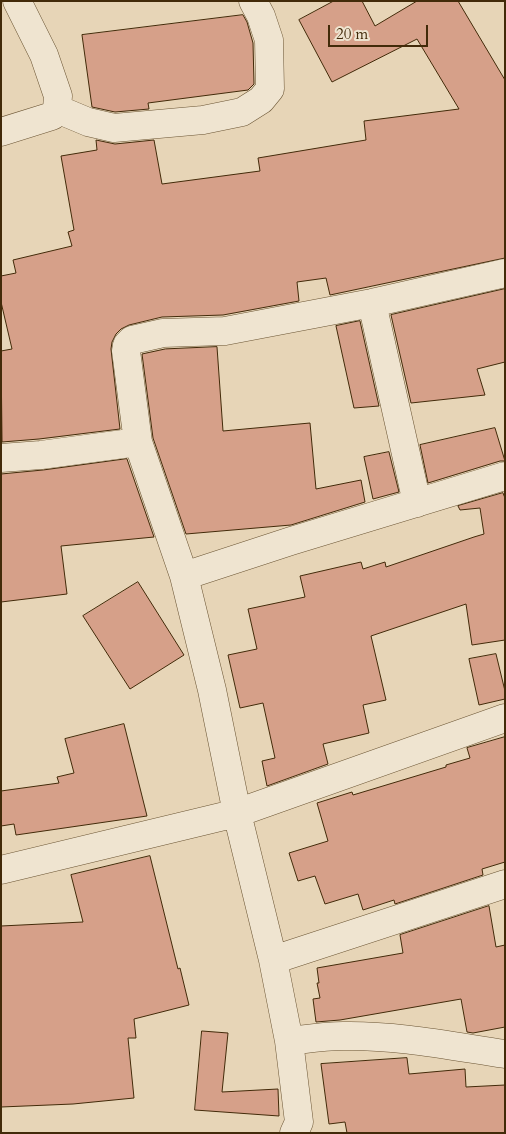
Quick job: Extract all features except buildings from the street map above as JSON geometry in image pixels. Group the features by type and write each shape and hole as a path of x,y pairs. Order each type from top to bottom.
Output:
{"street":[{"path":"1,132 52,116 58,109 58,96 44,55 17,1"},
{"path":"58,109 88,122 114,128 203,120 242,112 261,100 270,89 269,40 261,16 253,1"},
{"path":"294,1133 299,1122 289,1041 273,960 237,812 212,690 184,576 138,442 126,351 127,345 132,340 163,333 226,330 372,304 505,273"},
{"path":"372,304 417,503"},
{"path":"1,458 41,455 138,442"},
{"path":"184,576 505,476"},
{"path":"1,870 237,812 505,718"},
{"path":"273,960 505,884"},
{"path":"289,1041 342,1036 377,1036 505,1054"}]}
